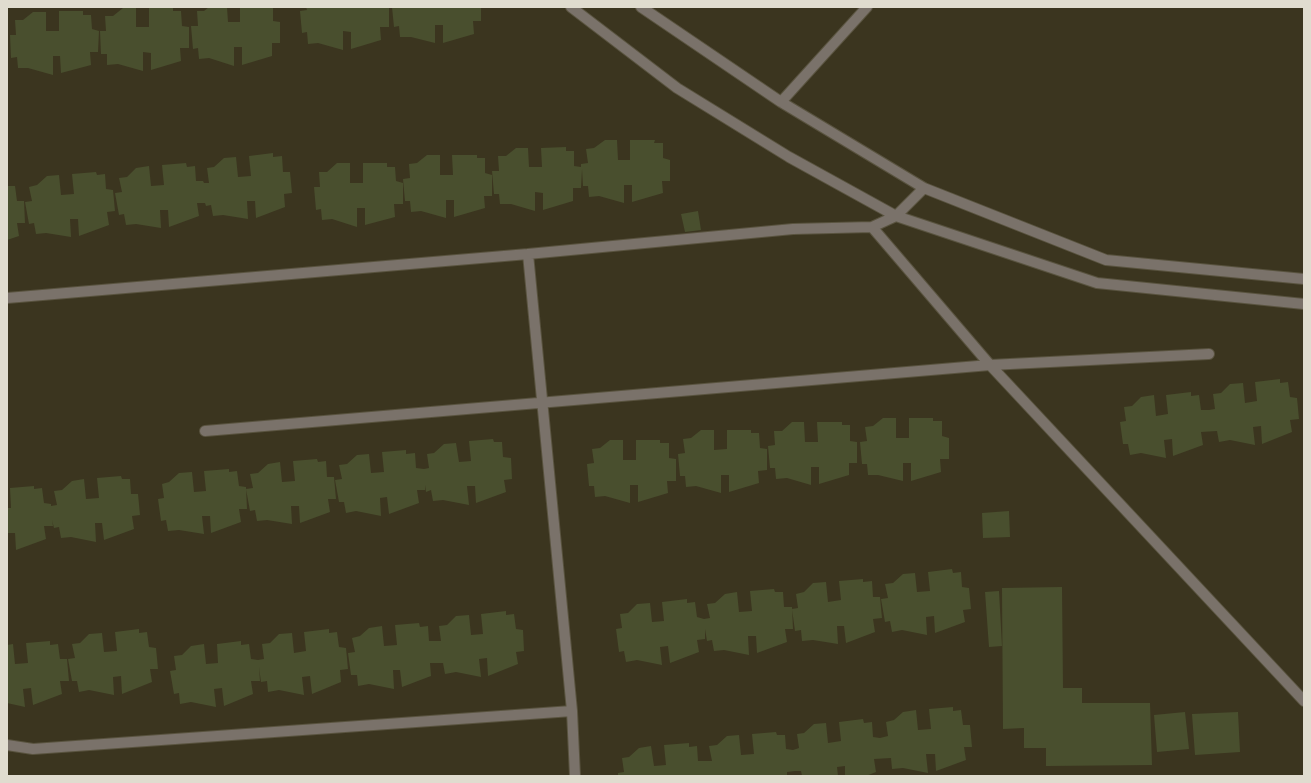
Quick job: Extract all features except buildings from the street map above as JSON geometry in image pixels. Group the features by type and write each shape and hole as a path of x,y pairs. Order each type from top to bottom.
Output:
{"street":[{"path":"571,7 677,88 789,157 896,216 1097,283 1304,304"},
{"path":"641,7 780,102 924,188 1106,260 1304,279"},
{"path":"780,102 867,7"},
{"path":"7,298 528,254 793,229 872,227 896,216 924,188"},
{"path":"872,227 990,366 1304,701"},
{"path":"528,254 544,402 572,711 575,776"},
{"path":"205,431 990,366 1208,354"},
{"path":"7,745 32,749 572,711"}]}
